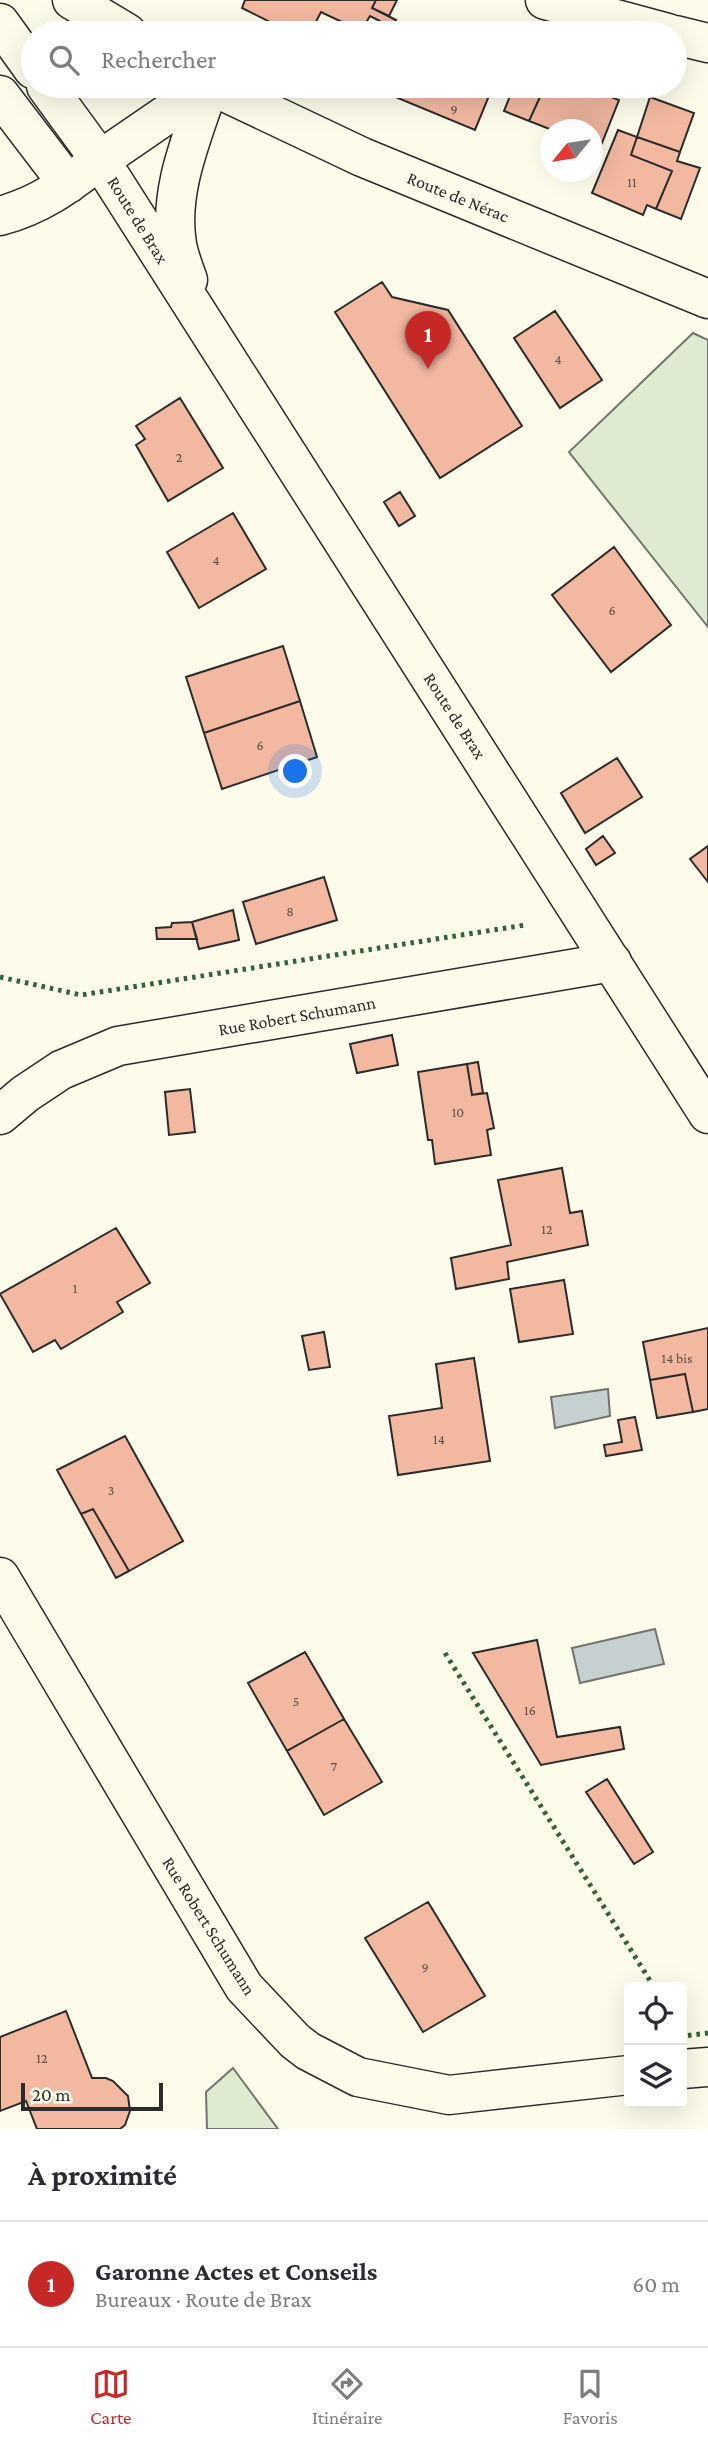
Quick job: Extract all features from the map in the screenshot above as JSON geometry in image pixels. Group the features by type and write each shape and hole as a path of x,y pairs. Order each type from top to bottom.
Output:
{"main road":[{"path":"72,0 107,21"},
{"path":"545,0 623,21"},
{"path":"0,23 21,52"},
{"path":"687,38 708,43"},
{"path":"0,95 68,184"},
{"path":"0,216 25,209 54,194 100,160 55,98"},
{"name":"Route de Brax","path":"192,98 100,160 708,1114"},
{"name":"Route de Brax","path":"201,319 177,246 175,219 179,182 206,98"},
{"name":"Route de Nérac","path":"236,98 362,157 708,299"},
{"name":"Rue Robert Schumann","path":"0,1115 61,1070 118,1046 612,962"},
{"name":"Rue Robert Schumann","path":"0,1577 244,1987 295,2041 308,2051 358,2077 449,2095 624,2076"},
{"path":"687,2069 708,2067"}],"green space":[{"path":"693,333 708,340 708,627 569,452"},
{"path":"233,2068 278,2129 207,2129 206,2092"}],"shaded area":[{"path":"608,1389 610,1416 555,1428 551,1397"},
{"path":"655,1629 664,1664 580,1683 572,1648"}],"building":[{"path":"245,0 376,0 372,8 396,20 380,21 370,16 367,21 340,21 321,12 316,21 268,21 242,8"},
{"path":"376,0 397,0 389,16 372,8"},
{"path":"398,98 488,98 475,130"},
{"path":"509,98 540,98 529,121 504,111"},
{"path":"540,98 619,100 603,140 603,119 540,119 540,125 529,121"},
{"path":"650,98 694,113 680,152 637,137"},
{"path":"618,130 637,137 631,155 672,171 656,209 647,205 643,215 592,193 597,182 603,182 603,166"},
{"path":"637,137 680,152 677,161 700,168 681,219 656,209 672,171 631,155"},
{"path":"382,282 392,297 448,310 522,426 440,478 335,312"},
{"path":"555,311 602,380 560,408 514,338"},
{"path":"180,398 223,468 168,501 136,445 145,439 136,426"},
{"path":"400,492 415,516 399,526 384,502"},
{"path":"233,513 266,569 199,608 167,552"},
{"path":"614,547 671,625 611,672 552,595"},
{"path":"283,646 300,701 204,733 186,677"},
{"path":"300,701 317,757 222,789 204,733"},
{"path":"617,758 642,797 585,833 561,793"},
{"path":"603,836 615,853 596,865 586,849"},
{"path":"708,846 708,882 690,859"},
{"path":"324,877 337,920 256,944 243,902"},
{"path":"233,910 239,940 199,949 192,922"},
{"path":"192,922 197,939 157,939 156,928 171,927 172,923"},
{"path":"392,1035 398,1065 357,1073 350,1044"},
{"path":"478,1062 483,1093 472,1095 467,1064"},
{"path":"467,1064 472,1095 487,1093 494,1128 487,1130 491,1155 435,1164 432,1140 428,1140 418,1072"},
{"path":"190,1089 195,1132 169,1135 165,1092"},
{"path":"562,1168 570,1213 582,1211 588,1245 507,1262 509,1279 456,1289 451,1258 511,1245 498,1180"},
{"path":"116,1228 150,1283 117,1302 123,1312 61,1349 55,1340 33,1352 0,1294"},
{"path":"564,1280 573,1334 519,1342 510,1289"},
{"path":"708,1328 708,1409 693,1412 685,1374 650,1380 643,1342"},
{"path":"324,1332 330,1367 309,1370 302,1336"},
{"path":"474,1358 490,1461 398,1475 389,1416 442,1408 436,1364"},
{"path":"685,1374 693,1412 657,1418 650,1380"},
{"path":"635,1417 642,1450 606,1456 604,1445 622,1442 618,1420"},
{"path":"125,1436 183,1541 129,1571 93,1509 81,1514 57,1470"},
{"path":"93,1509 129,1571 116,1578 81,1514"},
{"path":"537,1640 557,1737 620,1727 624,1749 541,1765 473,1653"},
{"path":"305,1652 344,1719 287,1751 248,1683"},
{"path":"344,1719 382,1782 324,1815 287,1751"},
{"path":"607,1779 653,1852 634,1864 586,1792"},
{"path":"428,1902 485,1996 423,2032 365,1938"},
{"path":"66,2011 92,2078 113,2081 128,2096 130,2111 125,2125 120,2129 37,2129 26,2101 0,2111 0,2037"}],"hedge":[{"path":"0,977 81,995 525,925"},
{"path":"445,1653 651,1982"},
{"path":"687,2036 708,2033"}],"place":[{"name":"Garonne Actes et Conseils","path":"428,369"}]}
